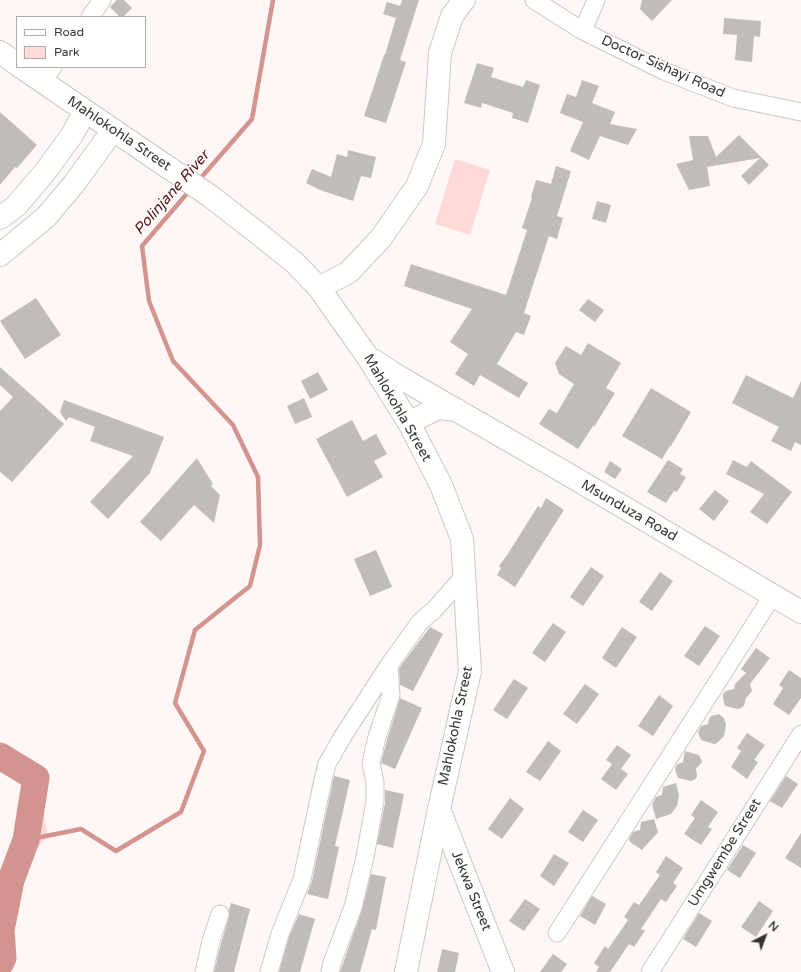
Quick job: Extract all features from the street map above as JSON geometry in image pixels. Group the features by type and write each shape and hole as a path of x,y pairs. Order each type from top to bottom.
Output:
{"street":[{"path":"91,16 102,0"},
{"path":"319,288 348,272 376,244 417,186 434,144 440,53 452,16 464,0"},
{"name":"Doctor Sishayi Road","path":"534,0 583,32 664,71 733,98 801,112"},
{"path":"583,32 596,0"},
{"path":"0,52 16,63"},
{"name":"Mahlokohla Street","path":"24,68 47,74 86,111 210,196 295,263 319,288 367,356 410,423 441,485 462,539 470,671 439,809 406,972"},
{"path":"0,218 16,206 45,172 72,135 86,111"},
{"path":"0,255 46,217 74,184 113,130"},
{"name":"Msunduza Road","path":"367,356 399,377 801,612"},
{"name":"Msunduza Road","path":"410,423 438,408 457,410"},
{"path":"269,972 280,934 302,879 327,764 343,736 389,665 420,622 434,610 464,576"},
{"path":"557,933 773,595"},
{"path":"330,972 353,907 365,857 374,801 375,782 371,763 377,738 391,695 389,665"},
{"name":"Umgwembe Street","path":"650,972 801,734"},
{"name":"Jekwa Street","path":"439,809 503,972"},
{"path":"204,972 211,941 220,914"}],"green space":[{"path":"455,159 490,170 470,235 435,224"},
{"path":"36,778 48,835 31,856 8,900 10,860 19,794"}],"building":[{"path":"117,0 124,0 132,8 124,16 119,16 110,7"},
{"path":"402,0 419,0 400,60 406,62 386,123 364,116 396,18 383,14 387,2 400,6"},
{"path":"642,0 672,0 652,21 640,9"},
{"path":"724,18 761,21 760,37 754,36 752,62 735,60 737,35 723,34"},
{"path":"477,63 494,68 491,77 523,87 526,80 540,85 528,123 512,118 513,113 482,103 481,108 464,103"},
{"path":"582,80 599,86 592,103 615,112 610,124 637,129 628,145 600,136 589,160 570,151 583,122 560,113 567,94 576,97"},
{"path":"0,112 37,145 17,168 15,167 0,185"},
{"path":"739,135 769,165 749,185 741,176 760,158 707,167 710,186 689,190 676,164 693,160 689,136 708,136 716,157"},
{"path":"348,150 376,157 371,178 361,176 353,201 320,190 306,183 312,169 331,177 337,154 347,157"},
{"path":"556,166 571,171 557,216 563,218 557,239 549,236 524,313 531,316 524,335 516,332 497,364 528,383 519,398 480,375 474,386 455,374 468,354 450,342 472,309 404,286 411,264 506,295 527,230 522,228 536,180 551,184"},
{"path":"597,201 611,205 606,223 592,219"},
{"path":"36,298 61,335 25,359 0,321"},
{"path":"588,299 604,310 595,322 579,310"},
{"path":"588,343 621,363 606,388 615,393 594,427 593,426 578,449 539,424 549,409 557,413 574,384 559,374 555,363 566,346 581,355"},
{"path":"0,367 64,424 12,482 0,472 0,411 13,397 0,385"},
{"path":"318,372 328,390 310,399 301,381"},
{"path":"746,375 793,398 801,381 801,445 795,442 791,451 771,441 779,427 732,403"},
{"path":"651,388 691,412 662,459 622,436"},
{"path":"304,398 312,417 295,424 287,406"},
{"path":"64,400 164,437 150,473 108,519 90,502 133,456 90,441 95,427 69,417 66,421 60,412"},
{"path":"352,420 363,441 376,434 387,454 374,461 383,477 347,497 316,439"},
{"path":"197,458 213,484 211,486 220,495 214,523 194,505 161,541 140,522"},
{"path":"668,460 683,469 680,474 686,477 677,492 674,491 666,503 647,492"},
{"path":"733,460 747,467 751,461 792,492 767,524 750,512 764,494 726,474"},
{"path":"610,461 622,469 615,479 604,472"},
{"path":"715,490 729,501 714,521 699,509"},
{"path":"546,498 564,510 515,587 497,575 501,568 499,566 538,506 541,508"},
{"path":"376,550 392,587 370,596 354,559"},
{"path":"591,567 604,576 583,606 570,597"},
{"path":"660,572 673,581 652,611 639,602"},
{"path":"553,623 566,632 545,662 532,653"},
{"path":"705,626 720,636 699,666 684,656"},
{"path":"430,627 443,634 413,691 400,685 399,669"},
{"path":"622,627 637,637 616,668 602,658"},
{"path":"756,648 770,658 750,684 752,691 746,698 744,706 738,709 725,706 723,694 726,691 734,689 735,684 746,673 741,669"},
{"path":"789,670 801,678 801,698 789,715 773,704 783,688 779,685"},
{"path":"514,679 528,688 507,719 493,710"},
{"path":"585,684 599,694 577,724 563,714"},
{"path":"659,695 673,706 653,736 638,726"},
{"path":"400,698 422,708 395,769 381,763"},
{"path":"719,714 724,718 726,725 724,736 714,744 701,740 698,732 701,726 708,724 711,716"},
{"path":"747,733 765,745 754,760 758,762 747,779 731,767 741,751 737,748"},
{"path":"548,741 561,751 540,781 526,772"},
{"path":"617,745 631,755 621,769 628,774 616,790 601,779 612,764 606,760"},
{"path":"685,751 699,755 702,762 696,769 697,777 691,781 678,778 675,770 678,764 683,762"},
{"path":"334,776 350,780 335,846 339,847 328,899 307,894 312,881"},
{"path":"786,776 798,784 782,808 770,801"},
{"path":"676,783 679,795 677,806 671,814 656,819 652,804 656,797 662,795 663,787"},
{"path":"385,790 404,794 393,848 377,844 385,803"},
{"path":"510,798 524,809 502,839 488,829"},
{"path":"701,800 718,812 708,827 712,829 701,845 684,834 695,818 691,815"},
{"path":"583,810 598,820 583,842 568,832"},
{"path":"654,819 658,832 642,850 630,842 629,839 633,832 640,830 641,822"},
{"path":"801,833 801,868 785,858"},
{"path":"743,845 756,853 740,878 727,870"},
{"path":"554,854 569,863 554,886 540,876"},
{"path":"666,856 683,868 673,883 677,886 666,902 661,899 641,929 645,931 634,947 629,944 610,972 596,972 599,967 594,963 605,946 608,949 628,920 624,917 634,902 639,905 660,875 656,872"},
{"path":"371,874 386,877 376,930 372,929 360,972 340,972 362,910"},
{"path":"592,896 606,904 595,925 580,916"},
{"path":"525,899 540,909 524,931 509,921"},
{"path":"759,901 773,911 756,937 741,927"},
{"path":"231,903 250,909 234,972 214,972 229,917"},
{"path":"699,913 712,921 696,947 683,939"},
{"path":"299,914 315,919 300,972 279,972 289,937"},
{"path":"442,949 459,953 455,972 437,972"},
{"path":"553,954 567,964 561,972 540,972"}],"waterway":[{"name":"Polinjane River","path":"199,180 252,119 273,0"},
{"name":"Polinjane River","path":"26,840 81,829 116,851 181,812 204,751 175,703 195,630 250,586 260,545 258,477 233,425 173,361 149,301 142,246 190,190"},
{"path":"0,756 36,778 26,840 11,880 1,930 3,958 0,964"}]}
